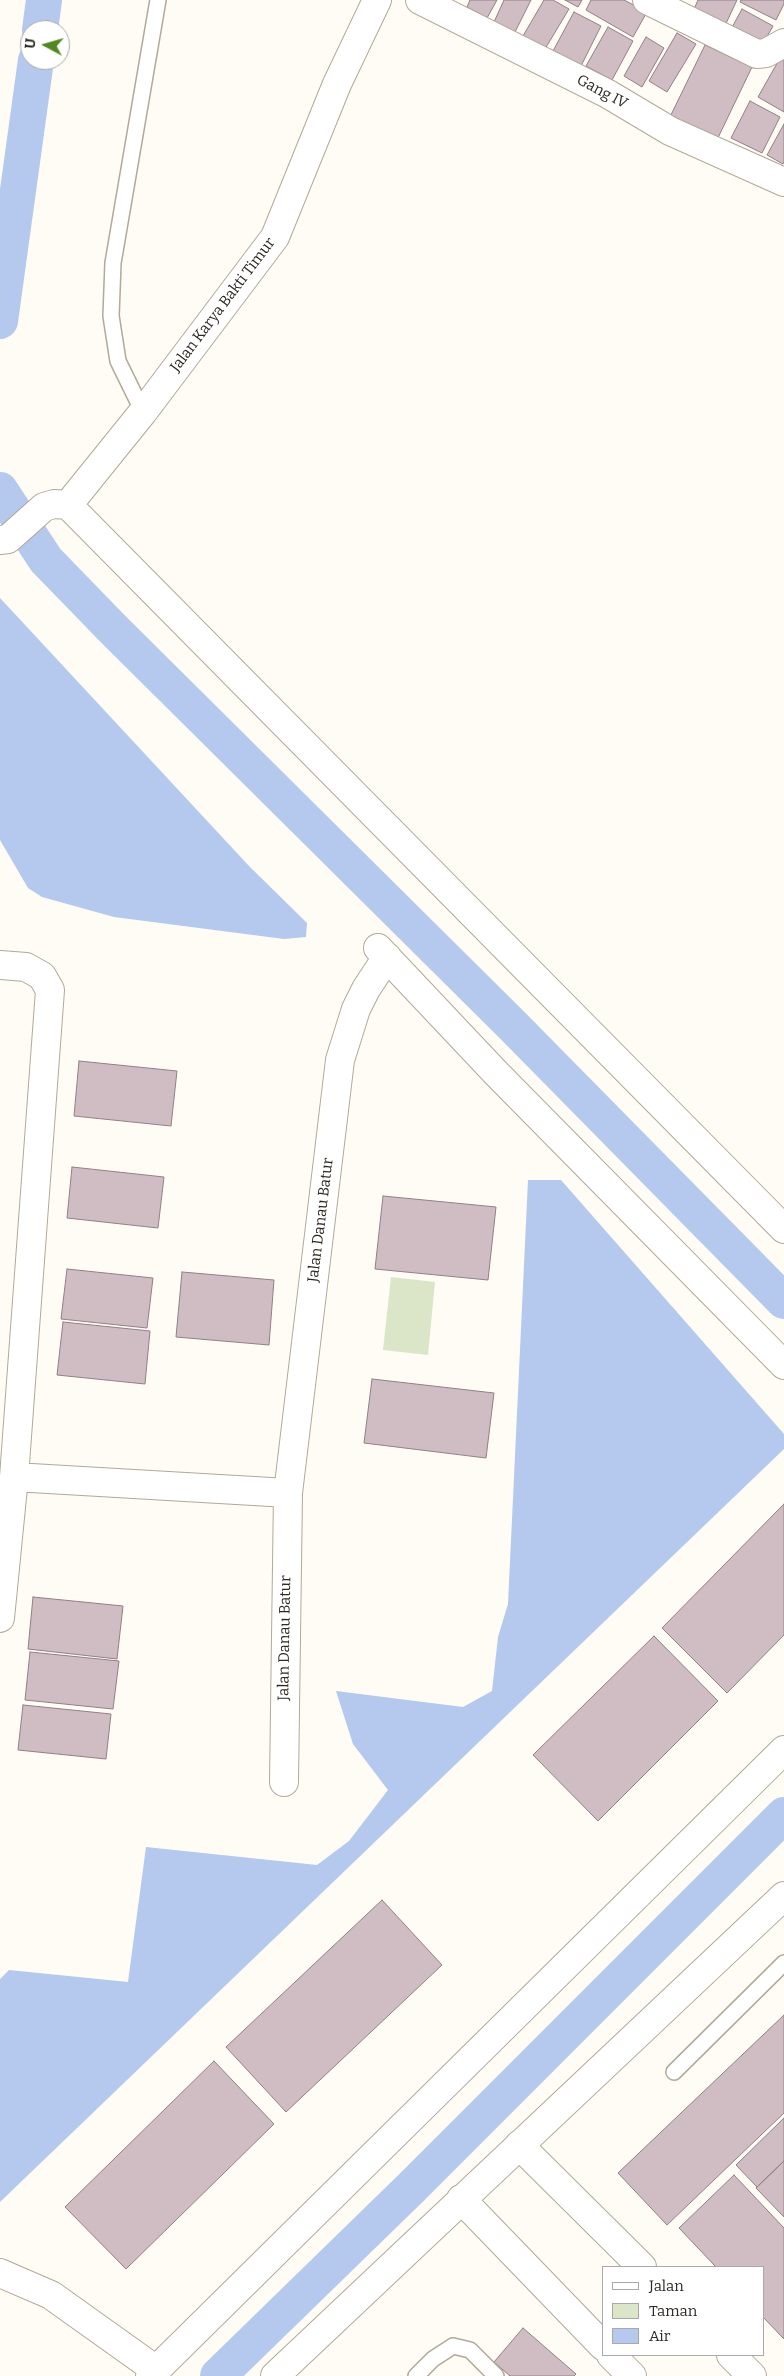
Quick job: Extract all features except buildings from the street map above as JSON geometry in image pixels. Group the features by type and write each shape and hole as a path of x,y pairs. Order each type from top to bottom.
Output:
{"street":[{"name":"Jalan Karya Bakti Timur","path":"4,539 56,506 143,412 275,237 336,84 377,0"},
{"name":"Gang IV","path":"420,0 608,94 670,131 784,182"},
{"path":"647,0 757,54 766,53 784,43"},
{"path":"56,506 784,1228"},
{"name":"Jalan Danau Batur","path":"284,1782 288,1493 340,1060 356,1009 382,952 496,1073 784,1365"},
{"path":"0,965 26,967 42,976 50,990 14,1477 0,1618"},
{"path":"14,1477 288,1493"},
{"path":"0,2273 51,2295 153,2373 784,1750"},
{"path":"275,2376 784,1896"},
{"path":"515,2149 641,2266"},
{"path":"468,2193 602,2345"},
{"path":"612,2356 632,2376"},
{"path":"732,2356 752,2376"}],"lane":[{"path":"143,412 118,362 111,316 113,263 158,0"},
{"path":"674,2072 784,1963"},
{"path":"416,2376 433,2358 453,2346 470,2350 496,2376"}],"green space":[{"path":"391,1277 435,1282 428,1355 383,1350"}],"water":[{"path":"0,598 249,866 307,923 306,937 284,939 114,917 42,897 28,888 0,840"},
{"path":"528,1180 561,1180 784,1434 784,1449 0,2202 0,1979 9,1970 128,1982 146,1847 317,1865 349,1841 388,1790 353,1744 336,1691 463,1707 492,1691 498,1637 508,1604"}],"waterway":[{"path":"41,20 44,0"},
{"path":"0,321 35,70"},
{"path":"0,490 46,560 113,629 512,1025 784,1301"},
{"path":"218,2376 412,2187 784,1815"}]}
